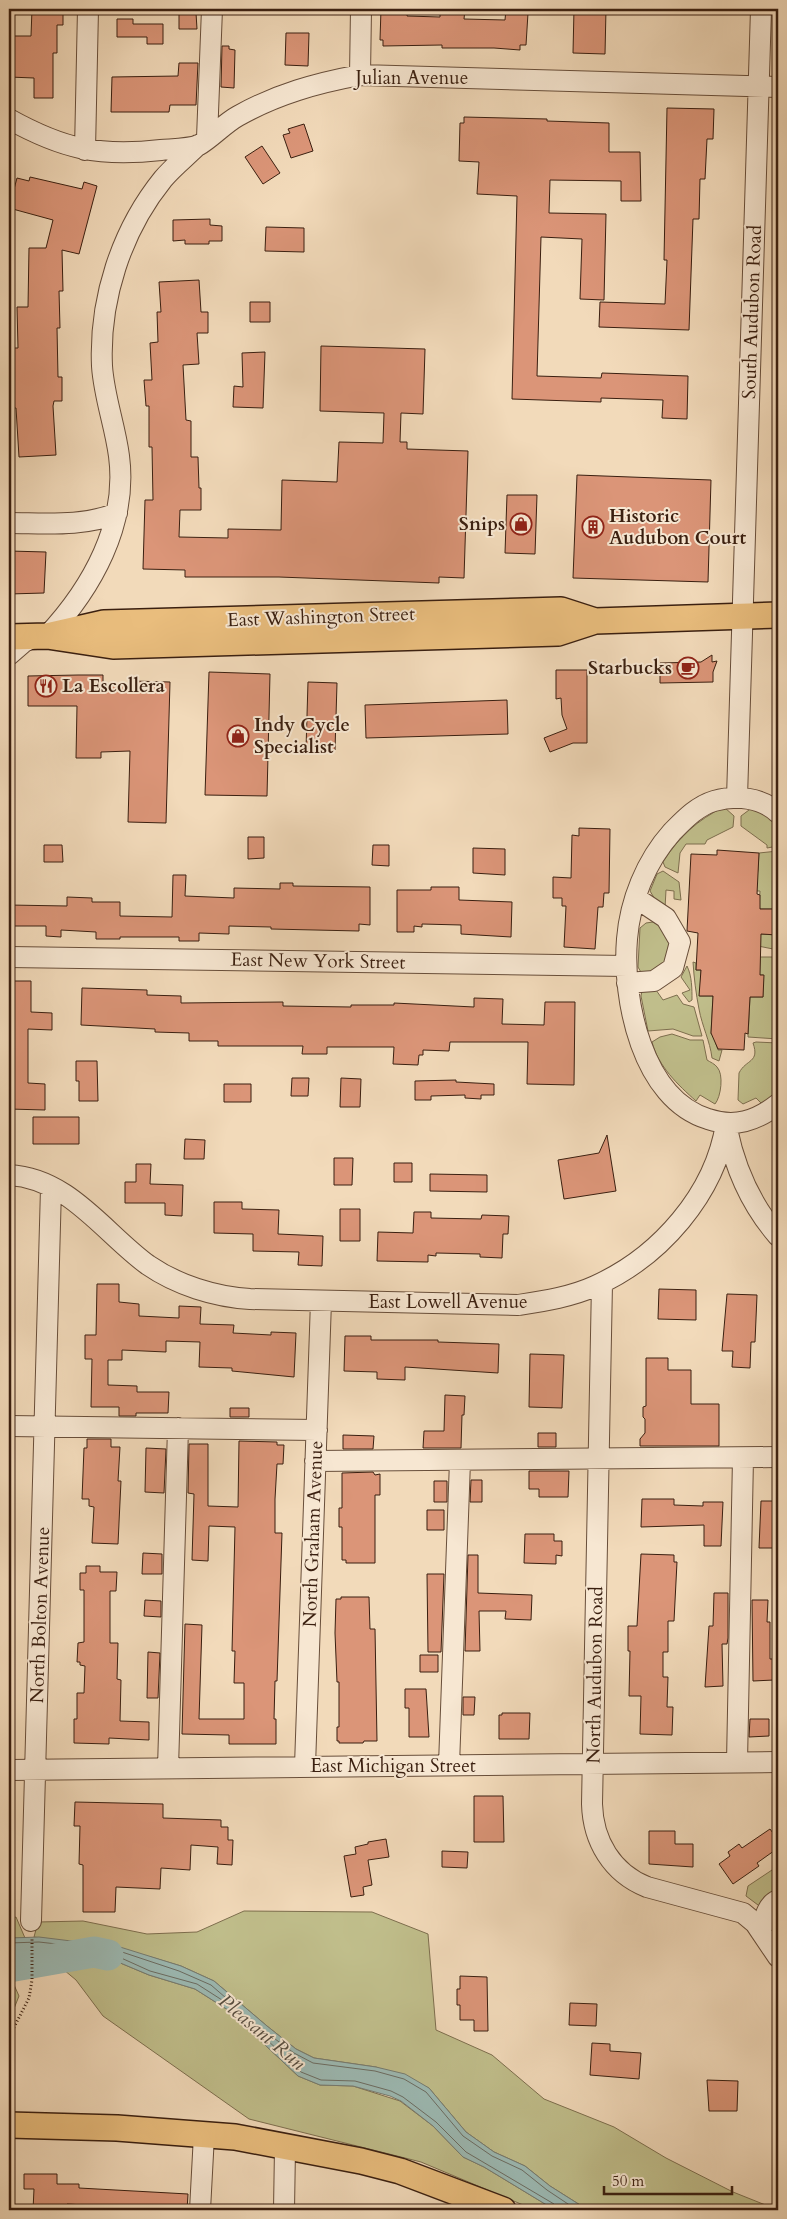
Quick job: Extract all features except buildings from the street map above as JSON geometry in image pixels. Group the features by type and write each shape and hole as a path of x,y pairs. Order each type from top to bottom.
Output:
{"main road":[{"name":"East Washington Street","path":"9,637 41,636 104,623 561,610 595,621 778,615"},
{"path":"9,2125 81,2126 236,2137 361,2161 400,2171 503,2210"}],"street":[{"path":"85,150 88,9"},
{"path":"9,655 24,642 41,636 70,611 102,558 117,512 120,464 106,400 102,360 104,319 110,287 122,249 139,212 165,177 203,141 212,9"},
{"path":"360,75 361,9"},
{"name":"South Audubon Road","path":"737,798 743,616 769,86 761,9"},
{"name":"Julian Avenue","path":"9,119 52,141 85,150 125,153 203,141 238,116 282,95 320,82 360,75 769,86"},
{"path":"9,523 74,522 105,518 117,512"},
{"path":"778,813 768,806 753,800 729,798 709,803 685,819 663,843 654,857 636,898 628,934 627,974 632,1013 638,1037 662,1085 673,1098 691,1113 726,1124 747,1122 778,1104"},
{"name":"East New York Street","path":"9,957 627,974 654,981 673,968 680,942 666,918 636,898"},
{"path":"726,1124 734,1156 745,1185 760,1212 778,1236"},
{"name":"East Lowell Avenue","path":"9,1175 27,1178 51,1188 85,1209 150,1267 188,1285 210,1292 241,1298 518,1304 557,1298 602,1282 630,1267 654,1247 682,1219 700,1194 716,1164 726,1124"},
{"name":"North Bolton Avenue","path":"32,1921 51,1188"},
{"name":"North Audubon Road","path":"602,1282 592,1812 595,1828 600,1844 619,1870 647,1887 736,1910 751,1919 778,1958"},
{"name":"North Graham Avenue","path":"305,1766 321,1301"},
{"path":"9,1426 316,1430"},
{"path":"168,1768 178,1428"},
{"path":"315,1461 778,1457"},
{"path":"737,1762 743,1458"},
{"path":"449,1765 460,1461"},
{"name":"East Michigan Street","path":"9,1770 778,1762"},
{"path":"761,1932 765,1914 774,1902 778,1900"},
{"path":"200,2210 204,2135"},
{"path":"284,2210 286,2148"}],"path":[{"path":"9,2037 29,1998 32,1980 32,1921"}],"shaded area":[{"path":"724,807 734,816 733,827 707,840 705,844 686,844 680,853 678,873 665,867 663,862 682,837 705,818"},
{"path":"753,807 778,824 778,846 767,848 767,845 741,826 741,816"},
{"path":"778,851 778,909 759,909 760,891 754,891 759,853"},
{"path":"663,871 679,882 681,900 674,899 674,891 666,890 665,908 656,901 650,891 657,874"},
{"path":"653,922 662,928 668,937 670,943 669,954 655,974 642,974 638,967 640,928 646,923"},
{"path":"758,934 778,935 778,950 758,946"},
{"path":"757,957 778,957 778,1039 748,1037 750,997 763,997 763,975 756,975"},
{"path":"693,962 696,963 696,970 701,970 700,996 713,996 711,1034 716,1034 718,1050 722,1050 719,1061 712,1058 700,1015"},
{"path":"687,966 692,987 692,1000 689,1002 682,993 690,990 681,977"},
{"path":"656,990 663,1000 677,995 683,1004 694,1007 702,1036 693,1036 673,1029 648,1031 641,996 642,991"},
{"path":"672,1034 690,1040 703,1040 707,1060 719,1070 721,1080 720,1091 715,1104 700,1095 696,1101 676,1082 659,1059 652,1042 660,1037"},
{"path":"753,1043 778,1043 778,1091 762,1104 756,1098 743,1104 738,1100 739,1073 753,1058 755,1049"},
{"path":"778,1866 778,1927 770,1914 746,1896 748,1886"},
{"path":"244,1911 372,1912 428,1934 436,2030 492,2055 544,2099 614,2127 666,2158 733,2192 778,2210 588,2210 550,2186 525,2166 494,2152 466,2132 429,2088 376,2067 314,2058 296,2049 214,1981 181,1966 151,1957 34,1937 38,1922 83,1921 147,1934 197,1932"},
{"path":"16,1917 25,1938 9,1938 9,1919"},
{"path":"46,1955 118,1962 149,1975 195,1989 228,2010 298,2076 320,2085 353,2086 400,2101 433,2126 463,2157 484,2167 555,2210 535,2210 421,2162 249,2119 103,2016 76,1980"},
{"path":"9,1977 19,1996 9,2021"}],"water":[{"name":"Pleasant Run","path":"39,1937 120,1947 181,1966 214,1981 296,2049 314,2058 376,2067 405,2074 429,2088 466,2132 494,2152 525,2166 550,2186 588,2210 555,2210 484,2167 463,2157 433,2126 401,2101 353,2086 320,2085 298,2076 228,2010 195,1989 149,1975 118,1962 46,1955 20,1968 9,1977 9,1938"}],"waterway":[{"name":"Pleasant Run","path":"9,1967 94,1952 108,1955"}],"place":[{"name":"Snips","path":"521,524"},
{"name":"Historic Audubon Court","path":"593,527"},
{"name":"Starbucks","path":"688,668"},
{"name":"La Escollera","path":"46,686"},
{"name":"Indy Cycle Specialist","path":"238,736"}]}
